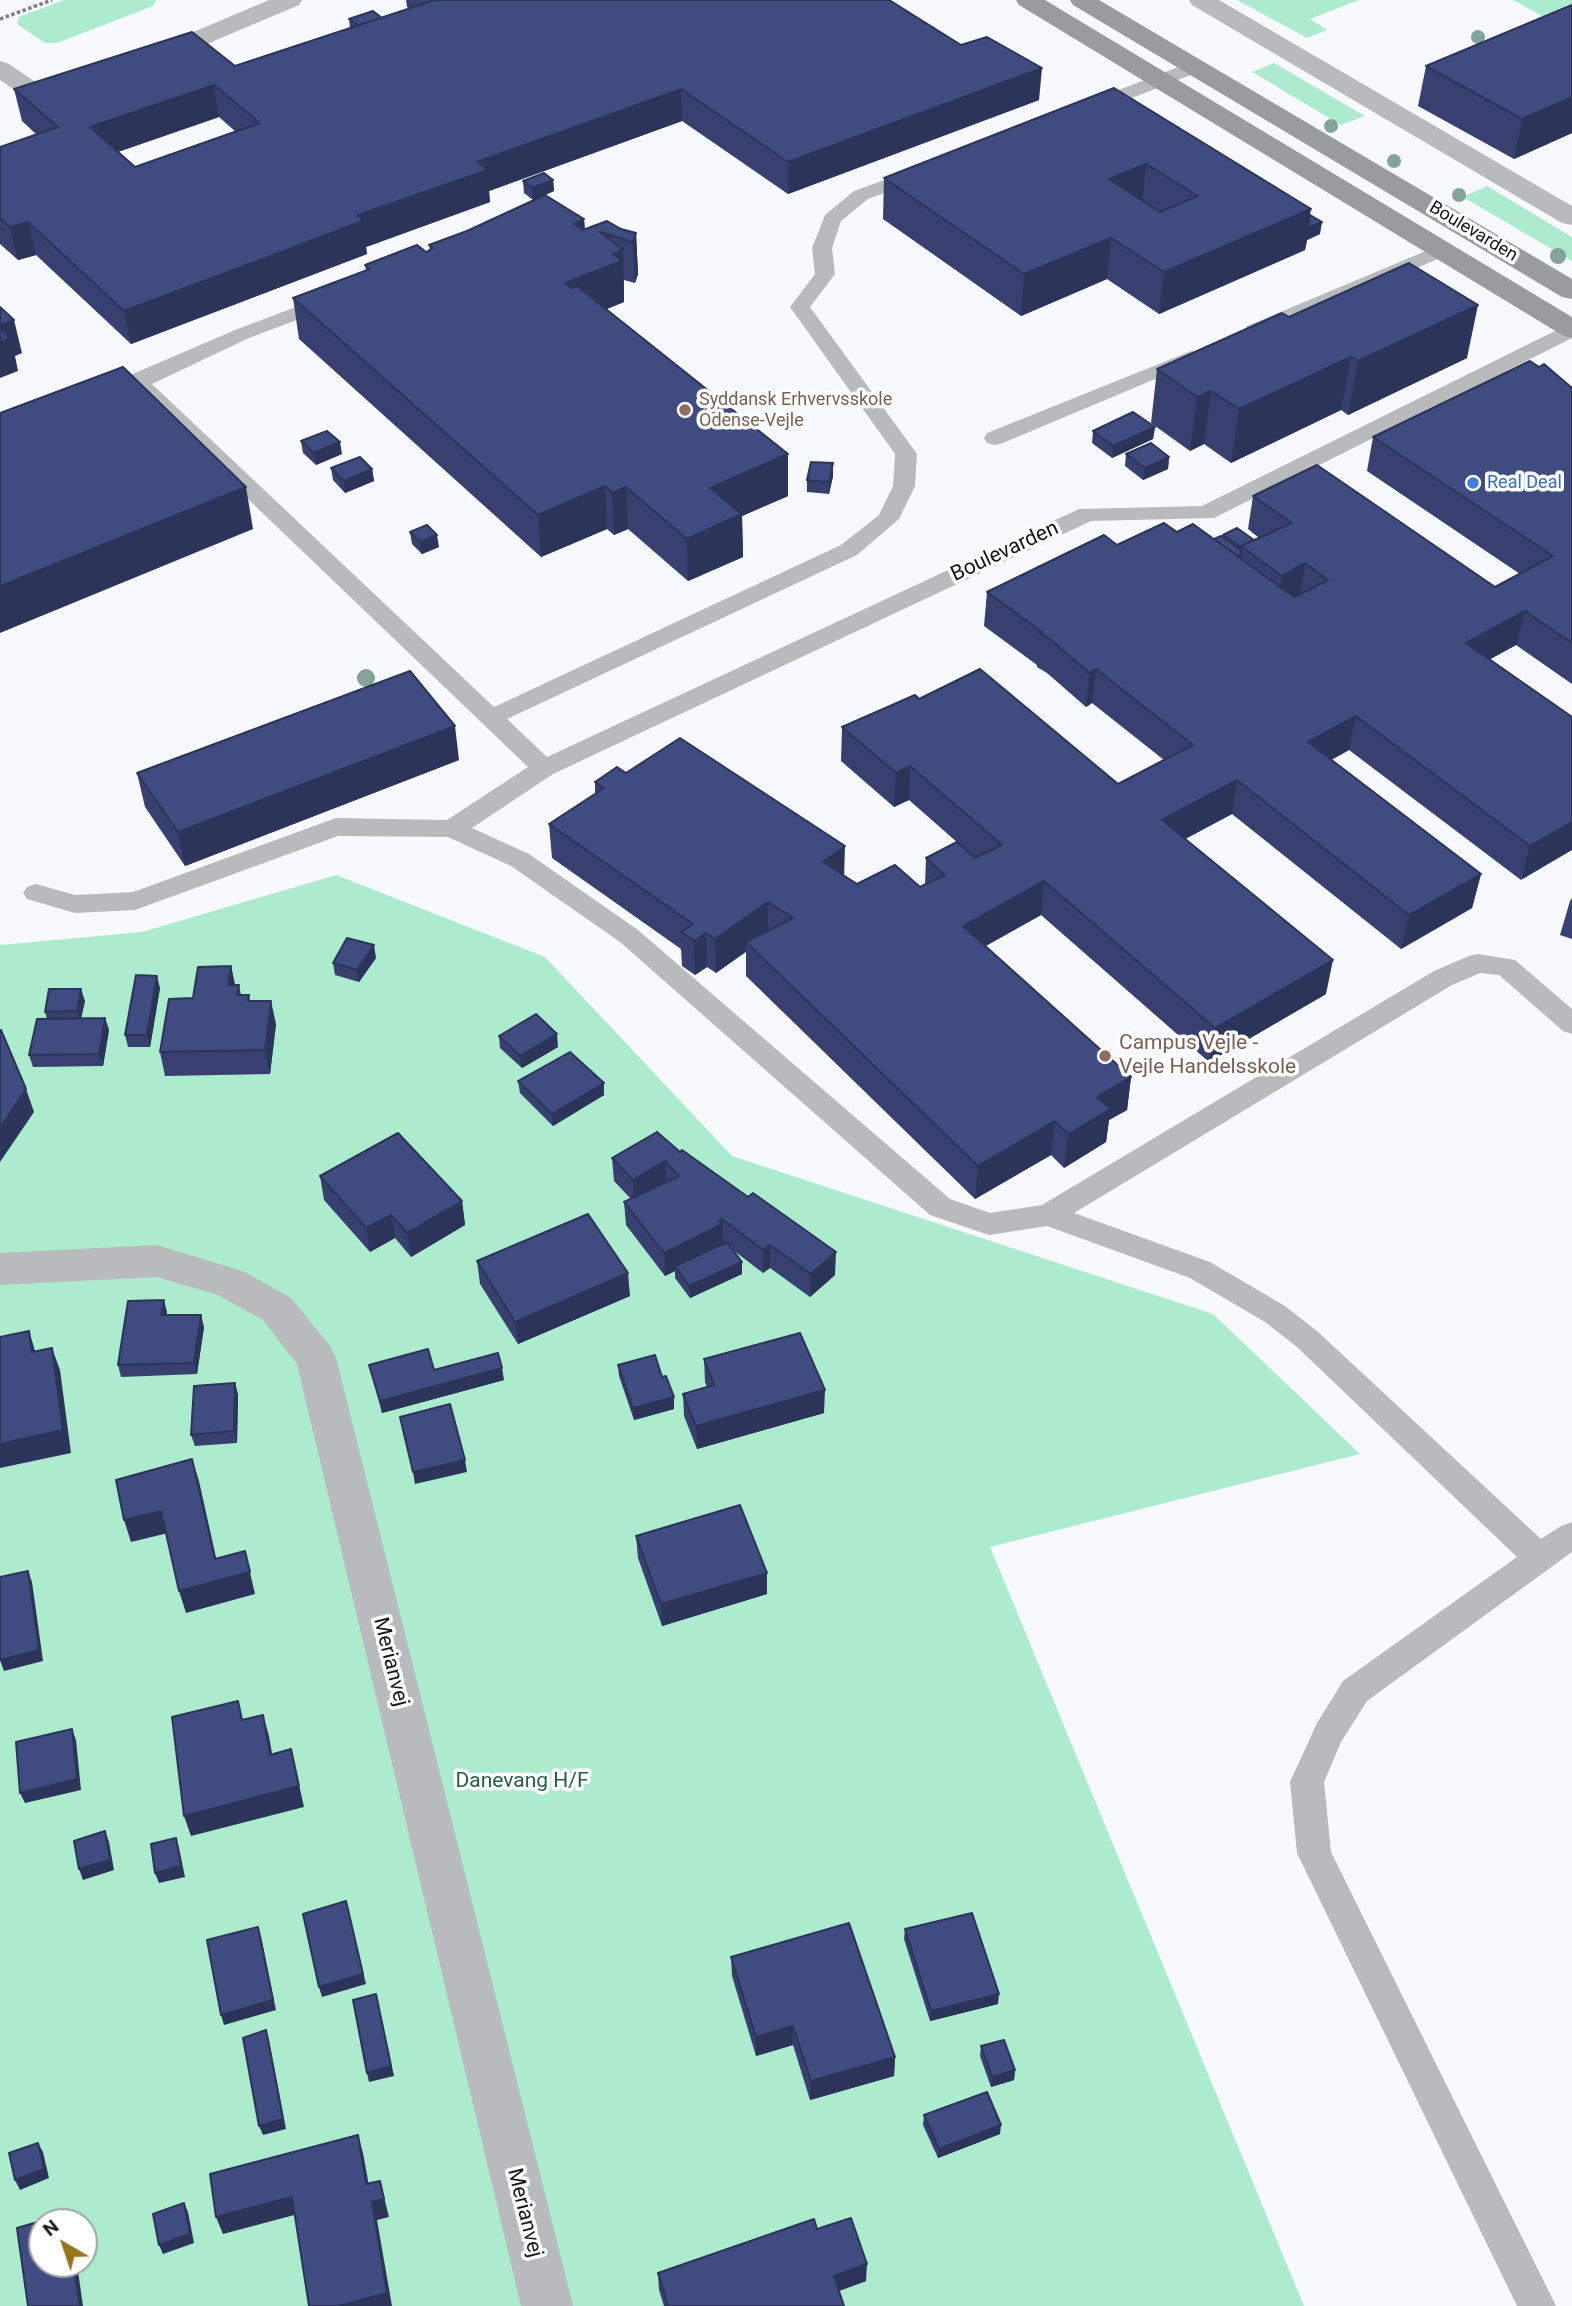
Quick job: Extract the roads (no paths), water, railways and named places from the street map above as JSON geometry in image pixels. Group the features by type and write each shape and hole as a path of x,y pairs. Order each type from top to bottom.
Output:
{"main road":[{"name":"Boulevarden","path":"1028,0 1445,249 1572,329"},
{"name":"Boulevarden","path":"1082,0 1572,290"}],"street":[{"path":"129,61 193,40 290,0"},
{"path":"1201,0 1572,217"},
{"path":"0,69 34,92 93,72"},
{"name":"Merianvej","path":"0,1269 158,1261 232,1283 277,1309 316,1358 547,2306"}],"lane":[{"path":"1068,116 1194,67"},
{"path":"492,717 849,550 888,519 904,486 906,454 800,307 825,274 822,248 832,219 861,195 939,166"},
{"name":"Boulevarden","path":"1239,336 1445,249"},
{"path":"75,405 138,382 242,334 346,294"},
{"name":"Boulevarden","path":"452,829 544,768 1087,514 1206,513 1572,329"},
{"path":"995,438 1214,347"},
{"path":"138,382 544,768"},
{"path":"36,893 75,904 135,901 336,827 452,829 520,860 629,936 940,1207 989,1224 1048,1215 1443,978 1478,963 1506,967 1572,1024"},
{"path":"1048,1215 1200,1270 1275,1314 1307,1339 1540,1558"},
{"path":"1537,2306 1314,1853 1307,1782 1329,1733 1355,1691 1572,1535"}],"place":[{"name":"Syddansk Erhvervsskole Odense-Vejle","path":"685,410"},
{"name":"Real Deal","path":"1473,483"},
{"name":"Campus Vejle - Vejle Handelsskole","path":"1105,1056"}],"park label":[{"name":"Danevang H/F","path":"522,1782"}]}
